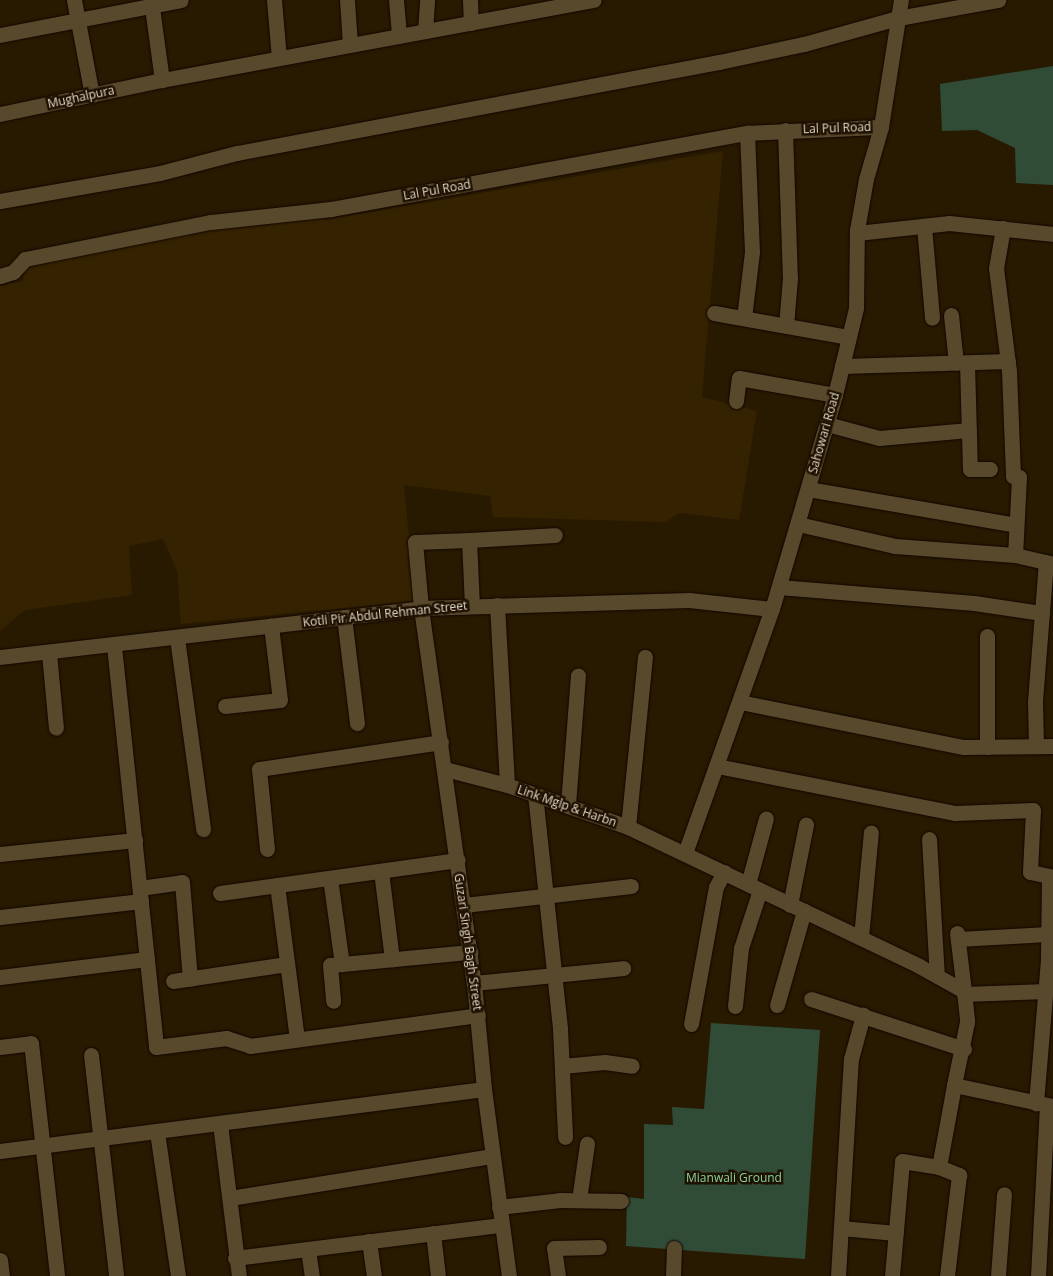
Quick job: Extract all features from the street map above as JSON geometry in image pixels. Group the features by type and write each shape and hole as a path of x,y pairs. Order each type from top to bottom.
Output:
{"street":[{"path":"74,0 92,95"},
{"path":"0,35 78,20 151,2 181,0"},
{"path":"274,0 279,58"},
{"path":"347,0 350,45"},
{"path":"396,0 398,36"},
{"path":"425,31 427,0"},
{"path":"470,0 471,23"},
{"name":"Sahowari Road","path":"685,853 772,609 835,395 856,308 857,233 866,179 881,127 901,0"},
{"path":"0,201 160,173 236,153 729,60 804,44 898,18 998,0"},
{"name":"Mughalpura","path":"0,114 162,80 471,23 522,7 586,1"},
{"path":"151,2 162,80"},
{"name":"Lal Pul Road","path":"0,276 13,272 25,259 211,222 331,209 746,133 881,127"},
{"path":"785,130 790,278 786,326"},
{"path":"744,318 752,252 746,133"},
{"path":"857,233 949,224 1053,234"},
{"path":"924,226 932,318"},
{"path":"1003,228 996,268 1008,361 1013,476 1019,476 1015,556"},
{"path":"714,313 849,338"},
{"path":"951,315 961,363 969,430 970,469 990,469"},
{"path":"842,366 1008,361"},
{"path":"736,401 739,378 835,395"},
{"path":"827,424 879,438 969,430"},
{"path":"808,489 1016,525"},
{"path":"798,524 896,546 1015,556 1050,563 1042,613 1035,701 1036,746"},
{"path":"472,606 469,540 556,535"},
{"name":"Guzari Singh Bagh Street","path":"469,540 415,542 421,608 474,983 484,1090 509,1276"},
{"path":"779,587 974,603 1042,613"},
{"name":"Kotli Pir Abdul Rehman Street","path":"0,657 114,646 421,608 689,600 772,609"},
{"path":"497,605 507,785"},
{"path":"344,618 357,723"},
{"path":"224,706 280,700 272,626"},
{"path":"987,636 987,746"},
{"path":"178,638 203,829"},
{"path":"114,646 156,1047 226,1038 250,1046 478,1015"},
{"path":"49,653 56,728"},
{"path":"628,827 645,657"},
{"path":"568,805 578,675"},
{"path":"740,702 964,747 1053,746"},
{"path":"267,849 260,769 441,742"},
{"path":"717,766 955,813 1033,810 1030,872 1049,876 1045,1105 1038,1276"},
{"name":"Link Mglp & Harbn","path":"445,769 536,794 628,827 861,937 964,992"},
{"path":"536,794 562,1066 565,1137"},
{"path":"735,1006 741,948 766,818"},
{"path":"777,1005 797,908 806,825"},
{"path":"861,937 871,832"},
{"path":"929,839 937,976"},
{"path":"0,854 135,840"},
{"path":"220,893 458,860"},
{"path":"381,871 392,959"},
{"path":"691,1024 716,887 724,872"},
{"path":"330,878 342,964"},
{"path":"0,917 140,894 182,882 190,979"},
{"path":"277,885 297,1039"},
{"path":"464,905 631,886"},
{"path":"939,1167 954,1085 964,1049 967,1022 957,936 1048,934"},
{"path":"333,1001 330,965 470,952"},
{"path":"0,977 147,959"},
{"path":"173,981 287,964"},
{"path":"474,983 623,968"},
{"path":"964,992 1046,991"},
{"path":"811,998 964,1049"},
{"path":"838,1276 851,1059 863,1015"},
{"path":"0,1047 31,1043 57,1276"},
{"path":"91,1055 99,1141 116,1276"},
{"path":"562,1066 605,1062 632,1066"},
{"path":"954,1085 1045,1105"},
{"path":"0,1151 99,1141 484,1090"},
{"path":"220,1124 239,1276"},
{"path":"157,1132 178,1276"},
{"path":"579,1200 587,1144"},
{"path":"230,1198 492,1156"},
{"path":"892,1276 902,1161 939,1167 959,1175 947,1276"},
{"path":"998,1276 1004,1194"},
{"path":"499,1207 579,1200 621,1201"},
{"path":"236,1258 501,1225"},
{"path":"841,1228 896,1233"},
{"path":"433,1233 438,1276"},
{"path":"369,1241 374,1276"},
{"path":"558,1276 554,1248 599,1247"},
{"path":"673,1276 674,1248"},
{"path":"308,1249 312,1276"},
{"path":"0,1260 2,1276"}],"shaded area":[{"path":"723,151 702,397 757,411 739,520 680,513 665,522 493,517 490,496 404,485 415,601 181,624 177,571 163,539 129,546 132,595 25,610 0,631 0,286 23,281 24,264 167,236 308,213 325,220"}],"green space":[{"path":"1053,66 1053,185 1016,183 1015,148 977,130 942,131 940,84"},
{"name":"Mianwali Ground","path":"711,1023 820,1030 805,1259 626,1246 627,1197 644,1199 644,1124 673,1125 672,1107 704,1109"}]}
